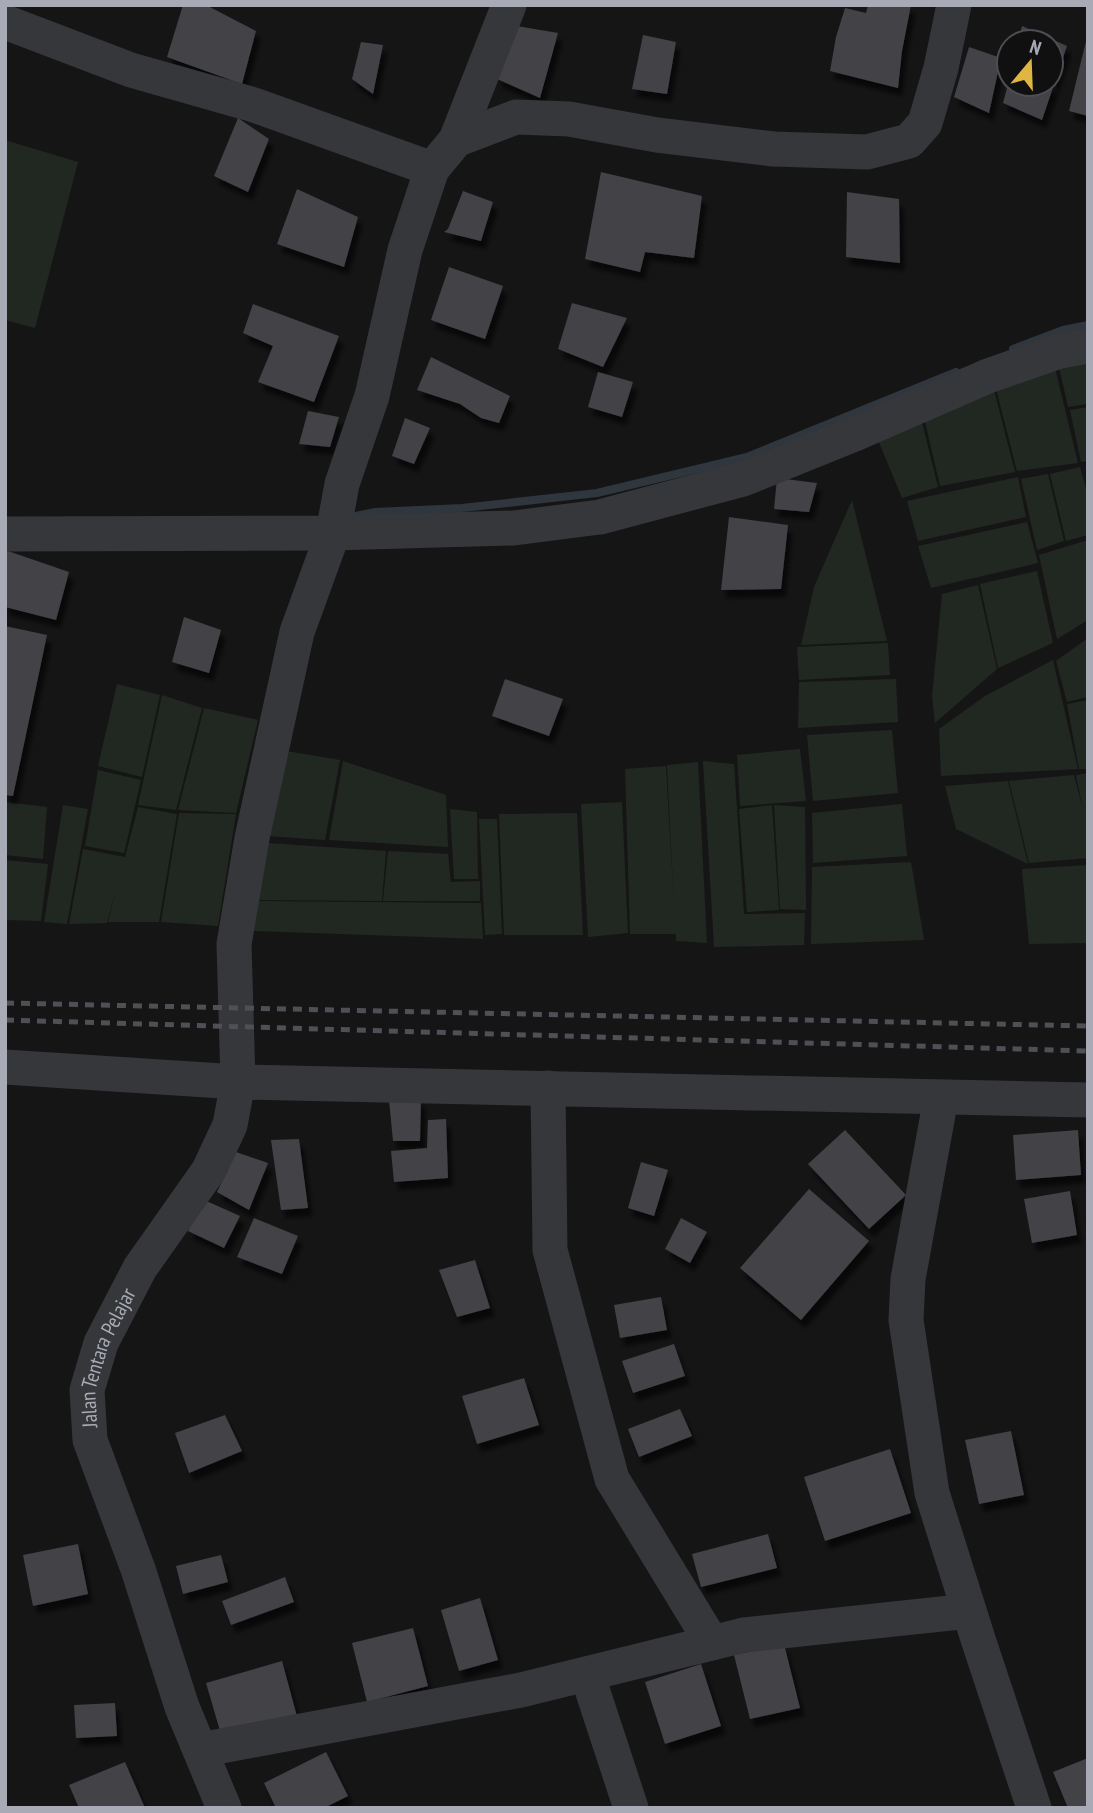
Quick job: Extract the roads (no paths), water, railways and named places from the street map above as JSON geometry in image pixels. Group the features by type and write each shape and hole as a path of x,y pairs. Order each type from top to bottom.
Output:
{"street":[{"path":"5,22 131,70 254,105 432,169 456,140 509,5"},
{"path":"456,140 516,117 569,119 657,135 774,149 867,152 909,141 925,123 941,68 954,5"},
{"name":"Jalan Tentara Pelajar","path":"224,1808 182,1707 138,1569 90,1440 88,1390 101,1343 140,1268 209,1170 230,1125 237,1082 234,944 252,838 297,632 334,528 342,484 372,396 405,250 432,169"},
{"path":"5,534 334,528 514,528 600,517 743,479 988,376 1060,351 1088,346"},
{"path":"5,1067 237,1082 1088,1100"},
{"path":"548,1088 550,1250 612,1479 712,1643"},
{"path":"941,1098 908,1279 906,1320 932,1493 1034,1808"},
{"path":"200,1750 522,1690 744,1635 969,1611"},
{"path":"587,1674 631,1808"}],"waterway":[{"path":"1013,349 1063,330 1088,325"},
{"path":"351,517 375,512 462,508 597,493 747,457 956,372"}],"railway":[{"path":"5,1003 1088,1026"},
{"path":"5,1020 1088,1051"}]}
